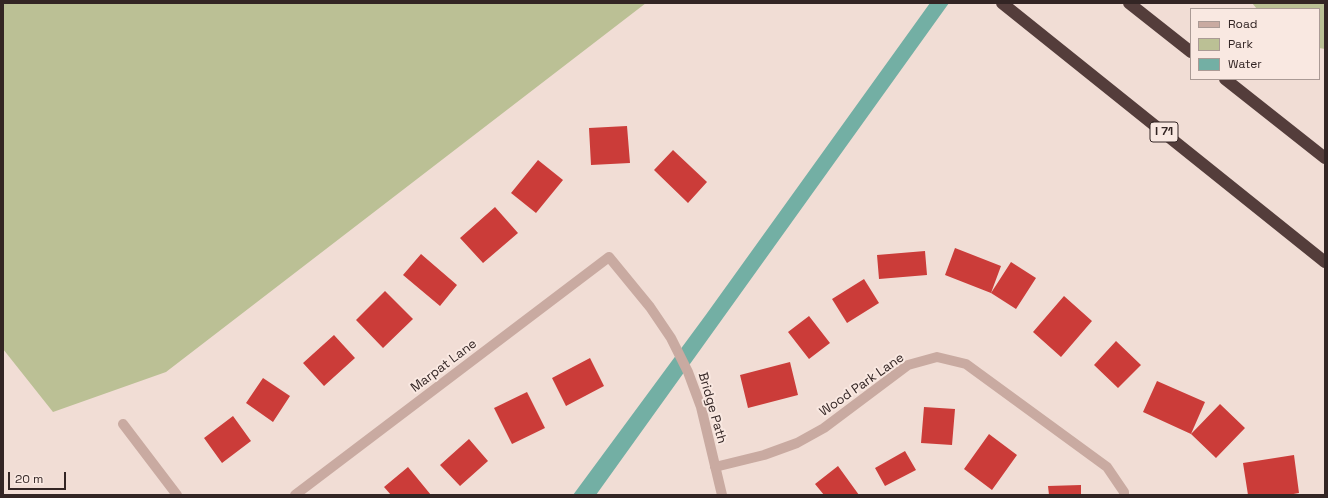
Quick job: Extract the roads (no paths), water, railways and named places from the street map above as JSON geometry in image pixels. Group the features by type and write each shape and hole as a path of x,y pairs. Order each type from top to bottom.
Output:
{"highway":[{"name":"I 71","path":"1002,3 1325,262"},
{"path":"1129,3 1190,51"},
{"path":"1226,80 1325,158"}],"street":[{"name":"Bridge Path","path":"609,257 650,307 671,338 688,372 701,407 722,495"},
{"name":"Marpat Lane","path":"295,495 609,257"},
{"name":"Wood Park Lane","path":"715,467 764,455 797,443 824,428 908,365 936,357 966,364 1107,467 1124,492 1124,495"},
{"path":"123,424 177,495"}],"water":[{"path":"930,3 949,3 596,495 573,495 705,316"}]}
